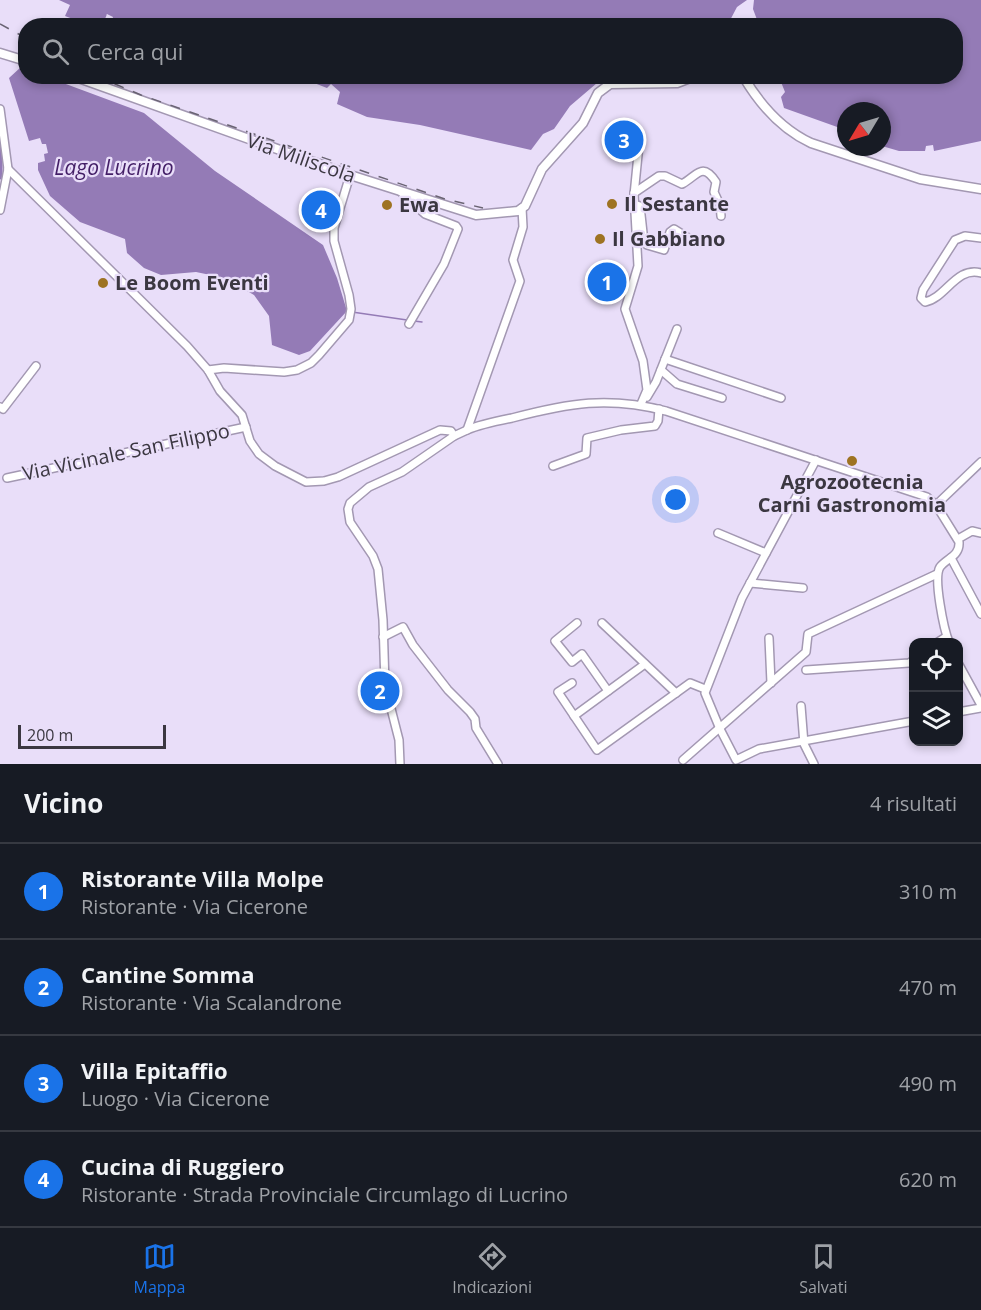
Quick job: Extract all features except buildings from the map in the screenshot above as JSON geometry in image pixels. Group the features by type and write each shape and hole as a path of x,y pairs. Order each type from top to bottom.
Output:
{"main road":[{"path":"3,56 18,60"},
{"name":"Via Miliscola","path":"95,84 350,175 465,213 476,215 504,213 522,208"},
{"path":"522,208 530,200 542,169 583,123 594,99 610,84"},
{"path":"748,84 757,100 796,135 920,179 981,189"}],"street":[{"path":"0,109 8,169 0,210"},
{"path":"639,145 634,193 638,266 625,309 643,361 647,390 643,401"},
{"path":"8,169 187,346 208,370 220,391 242,415 254,448 266,461 297,478 315,483 353,471 440,430 451,431 454,436"},
{"path":"634,193 654,177 665,176 682,184 695,174 704,171 716,182 714,196 720,206 721,216"},
{"path":"208,370 224,368 284,372 297,370 311,363 319,355 351,313 334,241 334,228 350,175"},
{"path":"399,190 431,218 456,226 458,229 444,264 411,322"},
{"path":"415,205 421,197"},
{"path":"634,204 640,206 644,242 647,245 664,250 670,232 674,229 690,239"},
{"path":"467,430 520,281 513,260 523,227 522,208"},
{"path":"981,238 965,236 956,240 923,290 921,298 928,302 965,273 972,271 981,273"},
{"path":"643,401 649,397 677,329"},
{"path":"665,360 780,398"},
{"path":"0,407 3,409 36,366"},
{"path":"661,370 678,384 722,398"},
{"path":"400,764 399,740 385,685 381,585 378,568 373,556 350,522 348,508 350,503 369,487 402,472 454,436 467,430 554,407 586,402 643,401 659,409 927,496 936,505 958,539 960,547 941,566 938,574 942,621 946,638"},
{"path":"554,466 586,454 587,438 621,430 655,426 658,422 659,409"},
{"name":"Via Vicinale San Filippo","path":"7,478 246,427"},
{"path":"816,460 742,598 705,693 736,762 759,749 909,722"},
{"path":"936,505 981,462"},
{"path":"958,539 972,531 981,533"},
{"path":"718,533 766,553"},
{"path":"951,558 981,614"},
{"path":"683,760 806,652 808,634 938,574"},
{"path":"750,583 803,588"},
{"path":"577,623 555,641 572,662 582,654 608,692"},
{"path":"602,623 676,693"},
{"path":"383,637 403,627 413,645 448,690 475,719 476,728 498,764"},
{"path":"769,638 771,683"},
{"path":"806,670 909,663"},
{"path":"574,716 645,664"},
{"path":"963,673 981,707 963,711"},
{"path":"572,683 558,692 597,750 690,683 705,689"},
{"path":"801,706 804,744 814,764"}],"water":[{"path":"59,0 747,0 737,7 731,18 113,18 107,14 100,18 70,18 65,16 70,5"},
{"path":"754,0 981,0 981,141 934,151 933,145 926,146 925,151 899,151 891,149 891,102 837,102 837,127 784,108 781,97 785,92 782,84 963,84 963,18 756,18 753,9"},
{"name":"Lago Lucrino","path":"18,70 18,84 66,84 144,113 215,171 323,245 337,278 347,311 310,351 299,355 272,345 269,316 254,295 225,278 196,272 161,275 144,268 127,253 125,239 80,222 50,196 38,170 38,163 45,161 44,154 48,153 46,144 42,144 40,138 29,141 9,78"},
{"path":"317,84 331,84 327,88"},
{"path":"331,84 596,84 570,106 554,129 543,134 531,150 420,125 367,117 337,104 340,92"}],"waterway":[{"path":"0,133 0,177"},
{"path":"352,312 407,320"},
{"path":"414,321 422,322"}],"railway":[{"path":"0,24 18,34"},
{"path":"115,84 141,95 445,199 483,208"}],"place":[{"name":"Villa Epitaffio","path":"624,140"},
{"name":"Il Sestante","path":"612,204"},
{"name":"Ewa","path":"387,205"},
{"name":"Cucina di Ruggiero","path":"321,210"},
{"name":"Il Gabbiano","path":"600,239"},
{"name":"Ristorante Villa Molpe","path":"607,282"},
{"name":"Le Boom Eventi","path":"103,283"},
{"name":"Agrozootecnia Carni Gastronomia","path":"852,461"},
{"name":"Cantine Somma","path":"380,691"}]}
